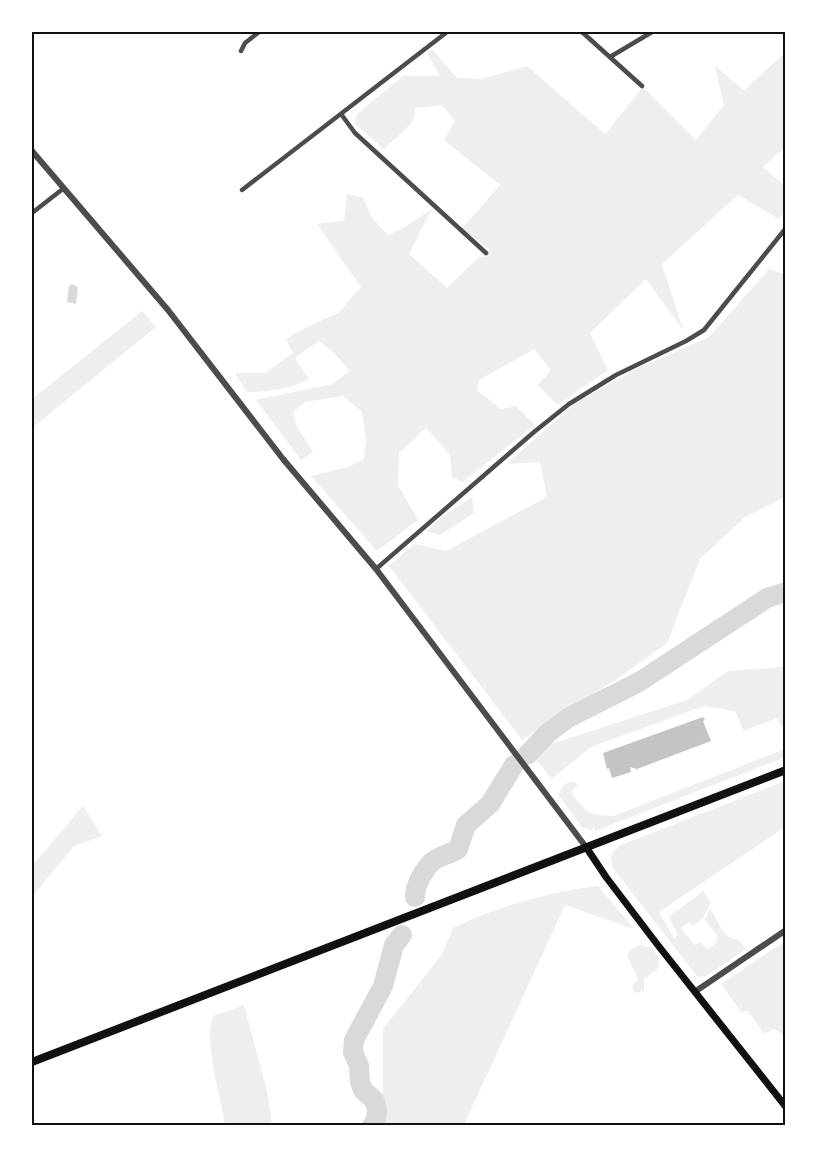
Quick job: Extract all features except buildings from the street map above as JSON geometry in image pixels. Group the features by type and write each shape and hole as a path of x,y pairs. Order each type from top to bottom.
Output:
{"main road":[{"path":"32,1062 786,770"},
{"path":"586,847 612,885 786,1107"}],"street":[{"path":"241,51 245,43 260,32"},
{"path":"242,190 447,32"},
{"path":"582,32 642,86"},
{"path":"610,57 652,32"},
{"path":"341,114 355,134 486,253"},
{"path":"32,151 168,310 283,459 376,569 586,847"},
{"path":"32,213 64,188"},
{"path":"376,569 534,432 570,404 616,375 704,330 786,228"},
{"path":"696,991 786,930"}],"shaded area":[{"path":"432,49 457,78 481,79 527,66 605,134 643,87 696,140 724,105 715,66 744,90 785,53 785,147 763,167 785,186 785,212 779,219 738,195 662,264 683,330 646,279 590,333 608,370 557,405 538,385 551,370 534,349 479,380 477,390 501,409 516,406 535,425 463,482 452,477 450,455 426,428 399,453 398,485 418,520 377,551 311,476 348,467 364,459 366,440 362,412 343,396 305,402 293,412 297,427 313,452 301,460 256,400 332,384 350,371 319,341 297,356 296,360 309,379 295,385 247,392 235,373 265,373 293,353 286,339 338,313 361,287 317,224 344,221 347,194 363,198 372,218 388,235 432,209 409,254 447,288 478,258 485,257 490,250 462,229 500,185 444,140 455,121 442,105 416,108 412,123 384,149 355,124 356,115 403,76 440,76 427,53"},
{"path":"769,269 785,274 785,497 745,517 700,559 667,643 620,677 522,740 389,566 414,544 446,551 547,497 540,462 507,464 575,403 634,370 709,337"},
{"path":"72,284 78,287 76,304 67,302 69,286"},
{"path":"142,311 156,327 32,428 32,399"},
{"path":"472,497 474,513 440,535 428,532 442,517"},
{"path":"785,667 785,725 781,727 777,718 744,731 735,711 704,706 591,747 552,779 533,756 542,747 687,700 728,671"},
{"path":"785,749 785,757 595,831 594,827 593,831 582,827 559,796 564,785 576,783 578,785 571,792 588,812 614,816"},
{"path":"785,781 785,827 659,912 674,938 678,935 669,917 703,891 711,903 703,918 693,926 689,922 681,928 686,935 695,945 700,942 708,949 718,941 716,938 718,936 705,920 710,908 721,929 733,939 739,940 746,949 706,976 697,976 612,867 612,853 621,845"},
{"path":"83,806 102,836 74,846 32,897 32,866"},
{"path":"598,886 634,929 565,905 464,1125 383,1125 383,1029 442,954 453,928 524,901"},
{"path":"785,941 785,1036 774,1029 764,1034 748,1011 741,1012 721,984"},
{"path":"640,945 652,948 659,958 658,969 644,979 644,991 635,993 632,986 638,979 627,956 630,950"},
{"path":"244,1005 268,1095 272,1125 225,1125 211,1054 210,1027 213,1016"}],"waterway":[{"path":"527,755 548,733 568,718 639,682 767,598 786,592"},
{"path":"415,897 421,876 436,859 458,849 466,825 490,804 514,765"},
{"path":"372,1126 376,1119 377,1109 374,1100 363,1090 360,1082 359,1066 353,1052 354,1040 383,986 394,945 402,935"}]}
